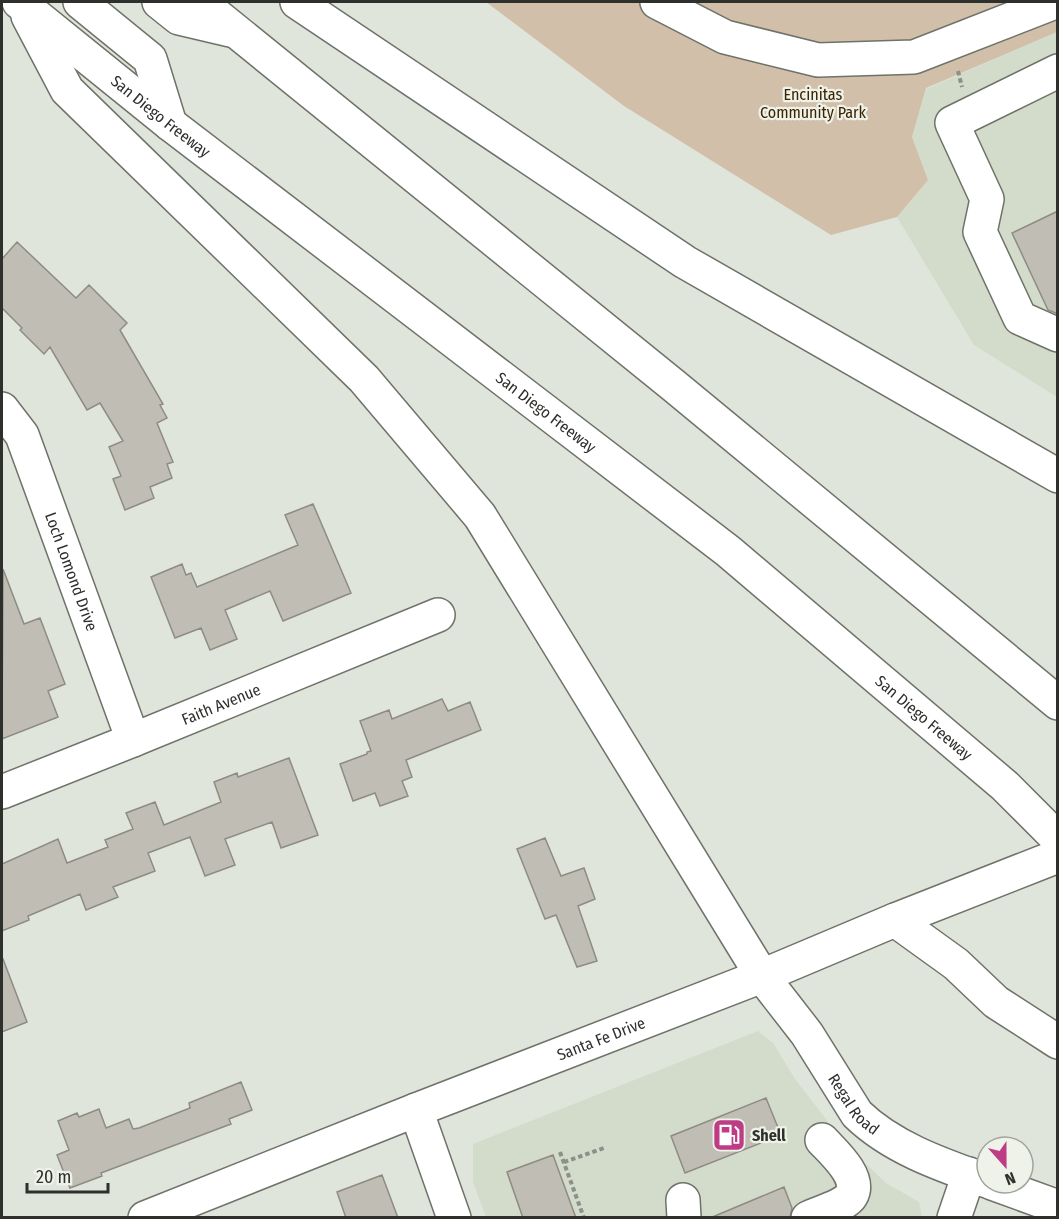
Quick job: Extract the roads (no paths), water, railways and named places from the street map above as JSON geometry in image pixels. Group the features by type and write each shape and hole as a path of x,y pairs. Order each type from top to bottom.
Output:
{"main road":[{"path":"80,2 150,59 170,124"},
{"path":"159,2 179,18 238,32"},
{"path":"200,2 673,385 1058,703"},
{"path":"297,2 685,262 1058,476"},
{"path":"657,2 725,37 818,60 914,57 1055,2"},
{"name":"San Diego Freeway","path":"20,3 170,124 728,551 1005,786 1058,838"},
{"name":"Regal Road","path":"20,3 67,90 364,379 480,516 762,976 802,1029 857,1114 868,1125 917,1154 975,1177"},
{"path":"1058,71 952,123 987,199 980,232 1020,318 1058,335"},
{"name":"Loch Lomond Drive","path":"2,409 22,435 133,740"},
{"name":"Faith Avenue","path":"2,792 438,615"},
{"name":"Santa Fe Drive","path":"145,1218 762,976 1058,856"},
{"path":"896,920 956,964 996,1002 1058,1042"},
{"path":"416,1110 454,1218"},
{"path":"808,1218 845,1201 851,1196 853,1186 850,1173 822,1140"},
{"path":"954,1218 975,1190"},
{"name":"Regal Road","path":"1025,1195 1058,1207"}],"place":[{"name":"Shell","path":"729,1135"}],"park label":[{"name":"Encinitas Community Park","path":"813,103"}]}
